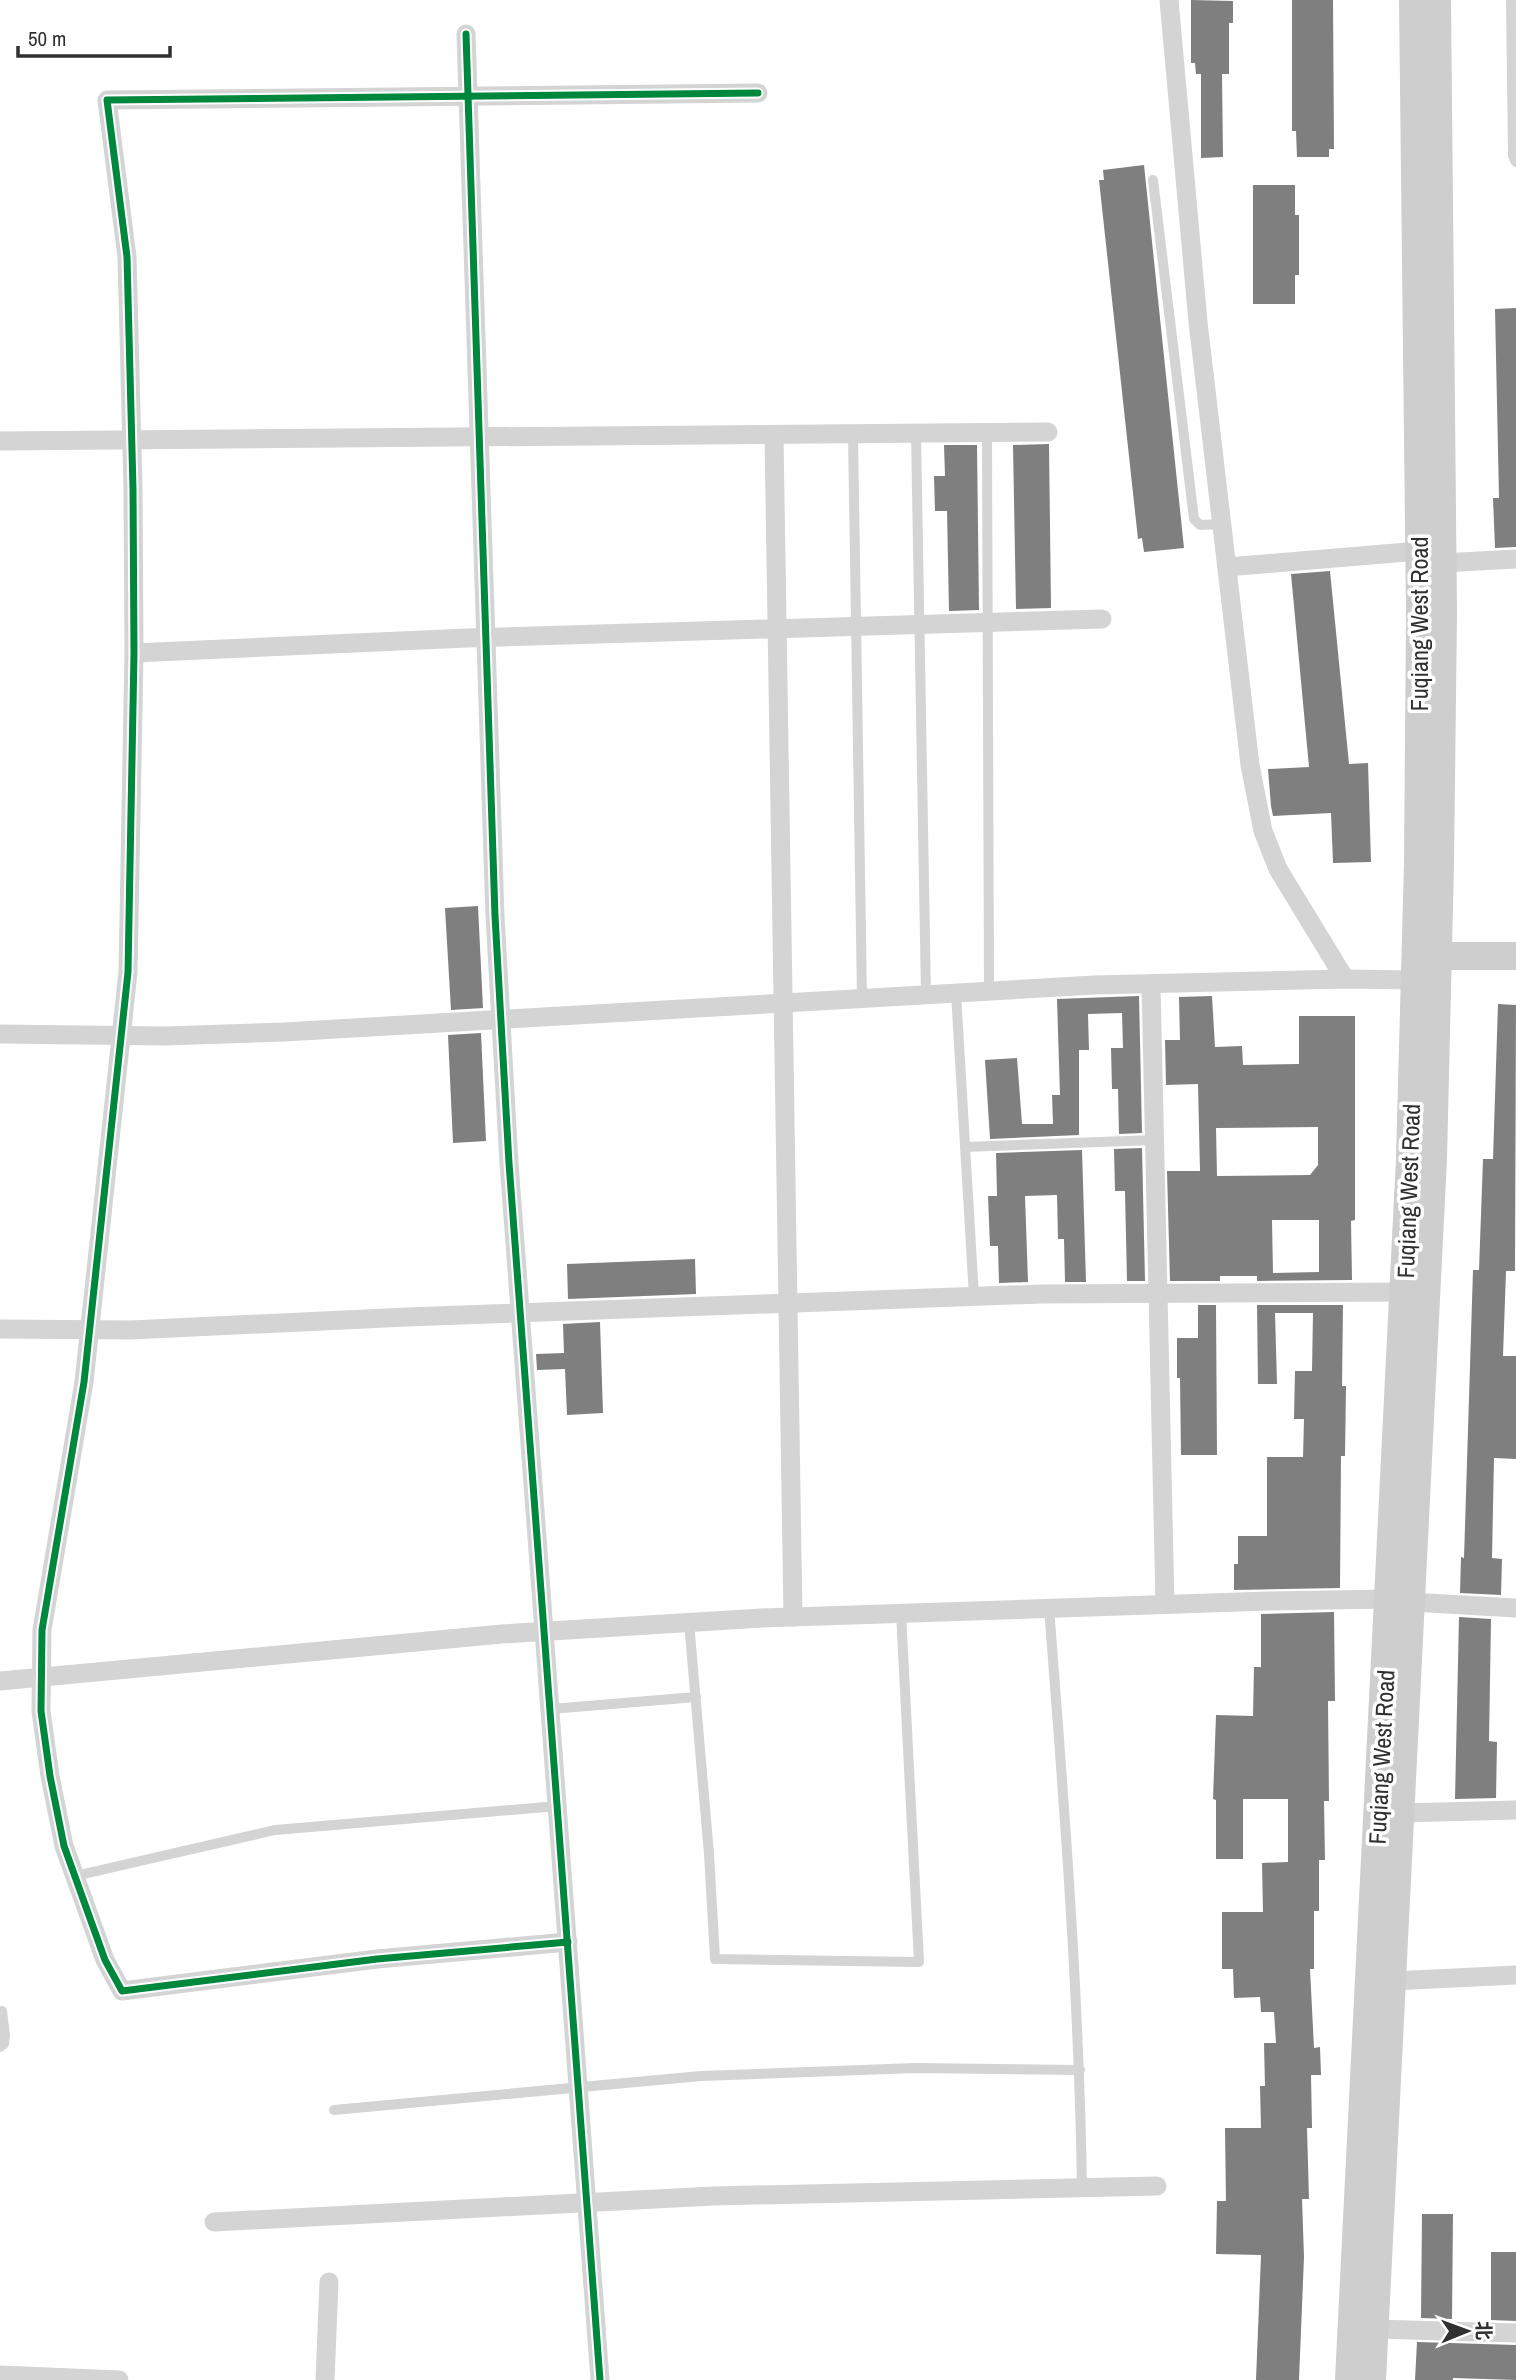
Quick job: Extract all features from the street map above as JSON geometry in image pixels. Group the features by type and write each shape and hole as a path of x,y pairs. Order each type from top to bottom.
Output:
{"main road":[{"name":"Fuqiang West Road","path":"1413,0 1431,557"},
{"name":"Fuqiang West Road","path":"1372,2380 1401,1813 1400,1601 1404,1292 1424,954 1437,0"},
{"path":"1424,954 1516,937"},
{"name":"Fuqiang West Road","path":"1349,2380 1400,1601 1433,1159 1424,954"},
{"path":"1424,954 1516,956"}],"street":[{"path":"1168,0 1198,322 1250,765 1263,831 1278,869 1345,979"},
{"path":"466,34 500,1019 600,2380"},
{"path":"568,1942 377,1959 122,1991 105,1960 64,1846 41,1711 41,1630 84,1382 128,972 134,653 132,440 127,257 107,100 758,93"},
{"path":"0,441 1048,432"},
{"path":"774,435 793,1617"},
{"path":"1227,567 1431,557 1516,559"},
{"path":"134,653 486,638 1102,620"},
{"path":"0,1034 284,1032 989,991 1345,979 1424,954"},
{"path":"1151,984 1165,1604"},
{"path":"0,1329 131,1330 974,1297 1404,1292"},
{"path":"0,1681 545,1631 689,1622 1165,1604 1400,1601 1516,1608"},
{"path":"1401,1813 1516,1810"},
{"path":"1392,1981 1516,1975"},
{"path":"214,2222 713,2196 1157,2186"},
{"path":"325,2380 329,2282"},
{"path":"1374,2329 1516,2333"},
{"path":"0,2375 119,2380"}],"lane":[{"path":"1511,0 1513,156 1516,162"},
{"path":"1153,180 1194,519 1200,526 1222,524"},
{"path":"987,433 989,991"},
{"path":"853,434 862,998"},
{"path":"916,434 926,995"},
{"path":"956,993 974,1297"},
{"path":"965,1147 1155,1140"},
{"path":"1049,1608 1073,1927 1082,2188"},
{"path":"689,1622 715,1959 919,1962 901,1613"},
{"path":"551,1709 696,1698"},
{"path":"75,1876 275,1830 558,1806"},
{"path":"0,2047 4,2044 5,2035 2,2011"},
{"path":"334,2110 701,2076 915,2068 1080,2070"}],"building":[{"path":"1191,0 1233,1 1233,23 1229,23 1229,74 1222,74 1223,157 1201,158 1201,74 1196,74 1195,63 1191,63"},
{"path":"1292,0 1333,0 1334,149 1329,149 1329,157 1297,157 1296,131 1292,131"},
{"path":"1144,165 1184,548 1144,552 1142,538 1138,539 1099,180 1104,180 1103,170"},
{"path":"1253,185 1295,185 1295,215 1299,215 1299,275 1295,275 1295,304 1253,304"},
{"path":"1516,308 1516,547 1495,548 1493,498 1499,498 1495,309"},
{"path":"1049,444 1051,608 1016,609 1013,445"},
{"path":"944,445 977,445 979,610 949,611 947,511 935,511 934,476 945,476"},
{"path":"1330,571 1349,764 1368,763 1371,862 1333,863 1331,813 1273,816 1271,806 1268,769 1309,767 1291,574"},
{"path":"478,906 483,1008 451,1010 445,908"},
{"path":"1139,996 1142,1133 1119,1134 1118,1089 1112,1089 1111,1048 1123,1048 1122,1013 1088,1014 1089,1050 1079,1050 1079,1135 990,1139 985,1060 1017,1058 1022,1124 1053,1124 1052,1095 1060,1095 1057,999"},
{"path":"1212,996 1215,1047 1242,1046 1243,1065 1299,1064 1299,1016 1355,1016 1355,1220 1351,1221 1352,1280 1257,1281 1257,1276 1220,1276 1220,1281 1170,1281 1167,1171 1200,1171 1198,1084 1166,1085 1165,1040 1180,1040 1179,997","holes":["1318,1127 1318,1165 1310,1175 1217,1176 1216,1128","1272,1220 1319,1220 1319,1272 1273,1273"]},
{"path":"1498,1004 1516,1005 1515,1271 1506,1271 1503,1356 1516,1356 1516,1459 1494,1458 1492,1558 1502,1559 1501,1595 1460,1593 1461,1557 1464,1558 1473,1270 1479,1270 1483,1159 1493,1159"},
{"path":"481,1033 486,1141 453,1143 448,1035"},
{"path":"1142,1148 1145,1281 1127,1281 1125,1191 1115,1191 1114,1149"},
{"path":"1082,1150 1086,1282 1065,1282 1064,1239 1058,1239 1057,1195 1025,1196 1028,1282 999,1283 998,1246 990,1246 988,1196 997,1196 996,1153"},
{"path":"695,1259 696,1294 568,1299 567,1264"},
{"path":"1198,1305 1216,1305 1217,1455 1181,1455 1177,1338 1198,1338"},
{"path":"1257,1305 1343,1305 1342,1386 1346,1386 1345,1456 1341,1456 1340,1588 1234,1590 1238,1536 1267,1536 1267,1457 1303,1457 1304,1419 1294,1419 1295,1371 1312,1371 1313,1313 1275,1313 1277,1384 1258,1384"},
{"path":"600,1322 603,1413 567,1415 565,1369 537,1370 536,1354 564,1353 563,1324"},
{"path":"1334,1612 1335,1701 1328,1701 1329,1801 1324,1801 1325,1860 1319,1860 1319,1911 1314,1911 1314,1969 1310,1969 1314,2048 1320,2047 1321,2075 1311,2075 1312,2128 1307,2128 1309,2199 1302,2199 1304,2257 1299,2380 1256,2380 1261,2255 1216,2254 1217,2201 1226,2201 1225,2128 1261,2128 1260,2086 1265,2086 1264,2043 1276,2043 1274,2012 1261,2012 1260,1997 1234,1998 1233,1969 1222,1969 1222,1912 1263,1912 1262,1863 1288,1862 1288,1799 1243,1799 1243,1859 1216,1859 1216,1800 1213,1799 1216,1715 1253,1716 1254,1667 1261,1667 1261,1614"},
{"path":"1459,1617 1491,1619 1489,1741 1497,1742 1496,1798 1455,1799"},
{"path":"1422,2214 1453,2214 1452,2319 1421,2318"},
{"path":"1491,2252 1516,2252 1516,2321 1491,2320"},
{"path":"1417,2342 1516,2345 1516,2380 1415,2380"}],"cycle path":[{"path":"466,34 495,916 509,1163 600,2380"},
{"path":"568,1942 377,1959 122,1991 105,1960 64,1846 41,1711 42,1630 84,1382 128,972 134,653 133,489 127,257 107,100 758,93"}]}
